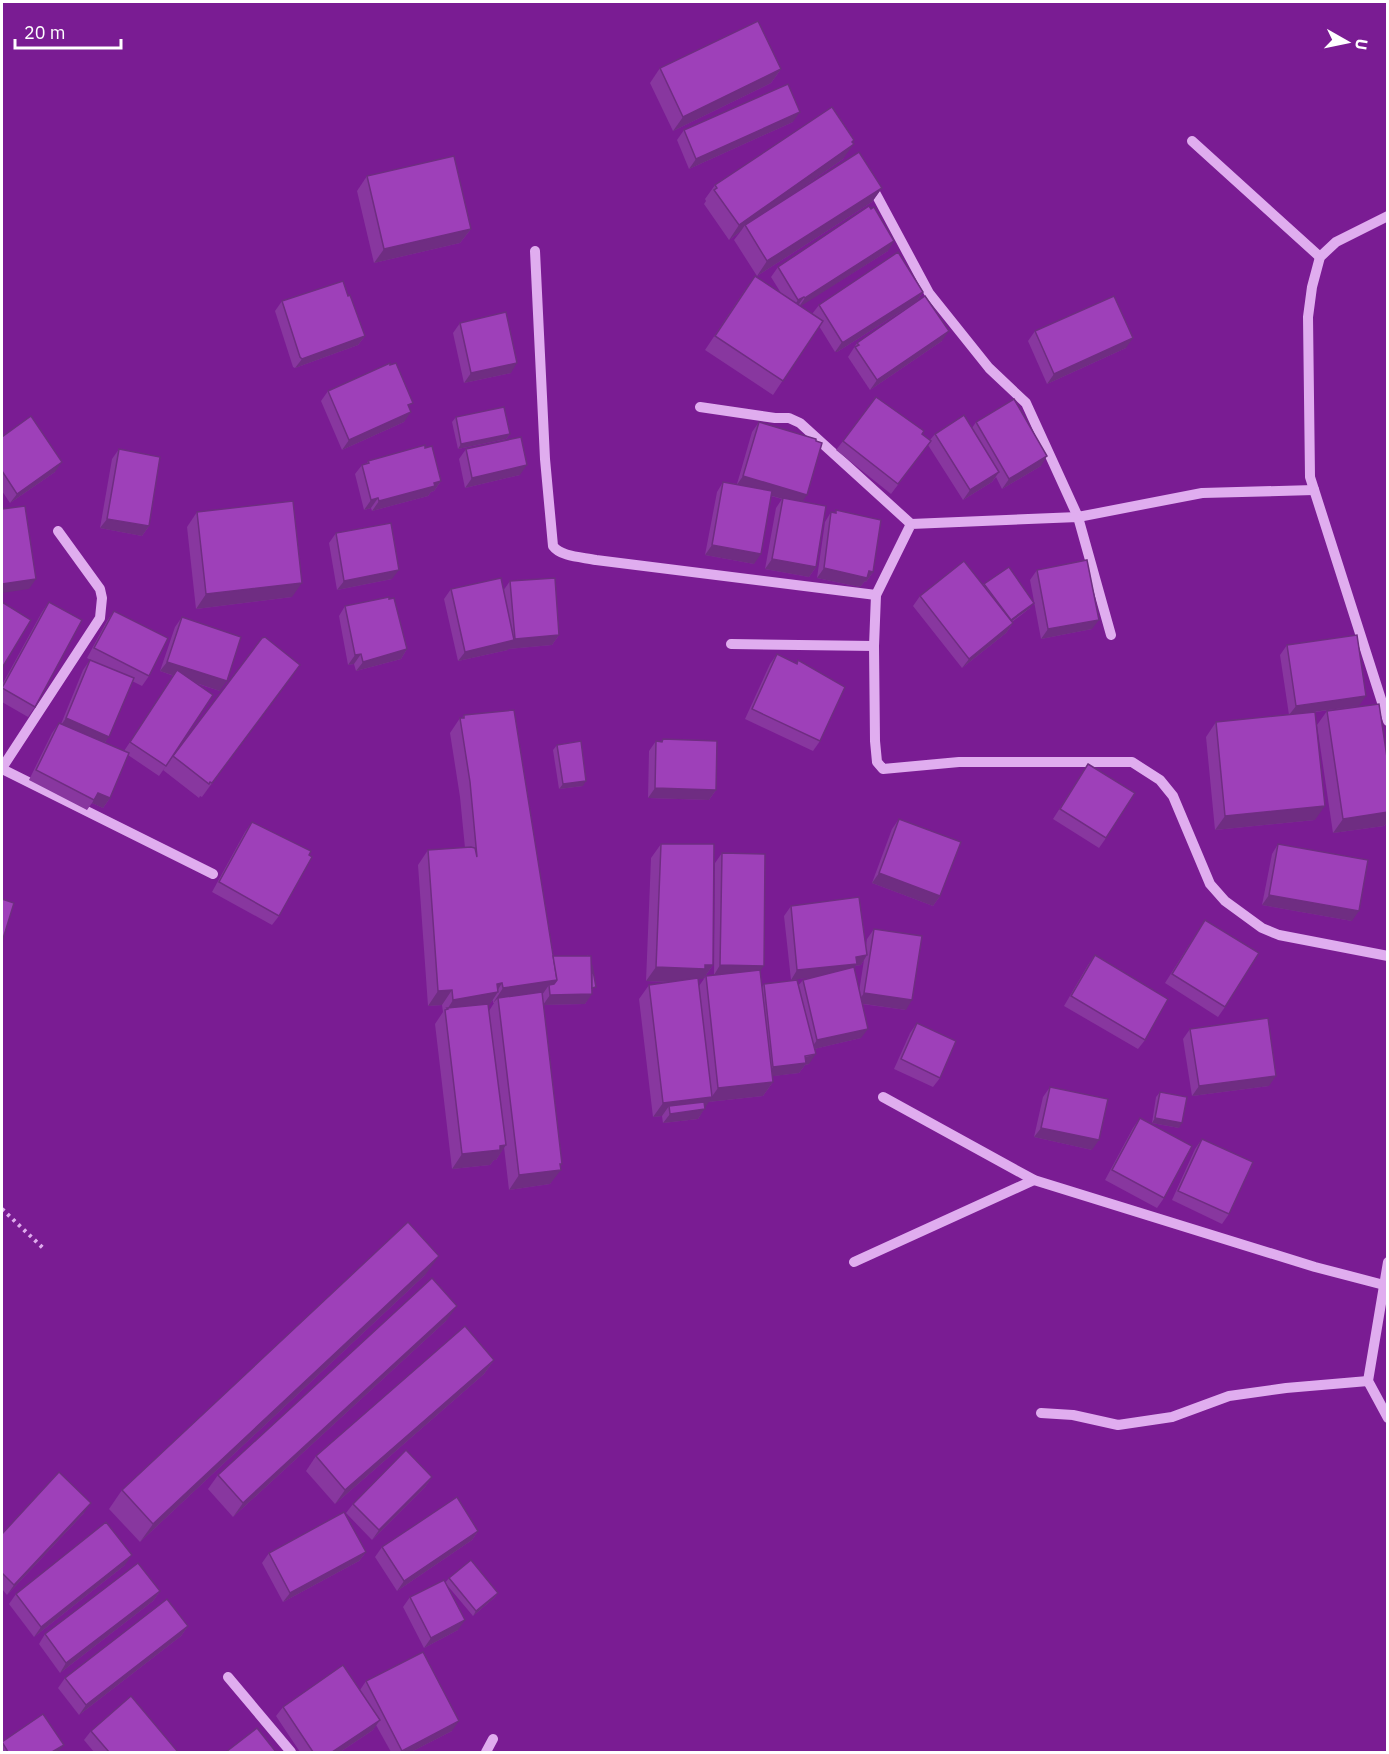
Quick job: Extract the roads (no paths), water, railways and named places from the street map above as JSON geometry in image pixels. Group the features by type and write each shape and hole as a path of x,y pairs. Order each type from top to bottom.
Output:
{"street":[{"path":"1192,141 1320,257"},
{"path":"863,169 929,293 989,369 1026,403 1078,517 1112,635"},
{"path":"1388,216 1336,242 1320,257 1312,287 1308,317 1310,477 1388,722"},
{"path":"535,251 545,459 555,550 596,560 876,595"},
{"path":"700,408 789,418 800,423 911,524 1078,517 1202,493 1314,490"},
{"path":"911,524 876,595 875,741 877,762 883,769 959,762 1132,762 1160,780 1173,795 1210,884 1225,901 1262,928 1279,935 1388,956"},
{"path":"58,531 100,589 102,598 100,618 2,769 213,874"},
{"path":"731,644 874,646"},
{"path":"883,1097 1034,1180 1315,1267 1384,1285"},
{"path":"854,1262 1034,1180"},
{"path":"1388,1262 1368,1381 1388,1418"},
{"path":"1041,1413 1073,1415 1118,1425 1172,1418 1229,1396 1286,1388 1368,1381"},
{"path":"228,1677 291,1752"},
{"path":"486,1752 493,1740"}]}
